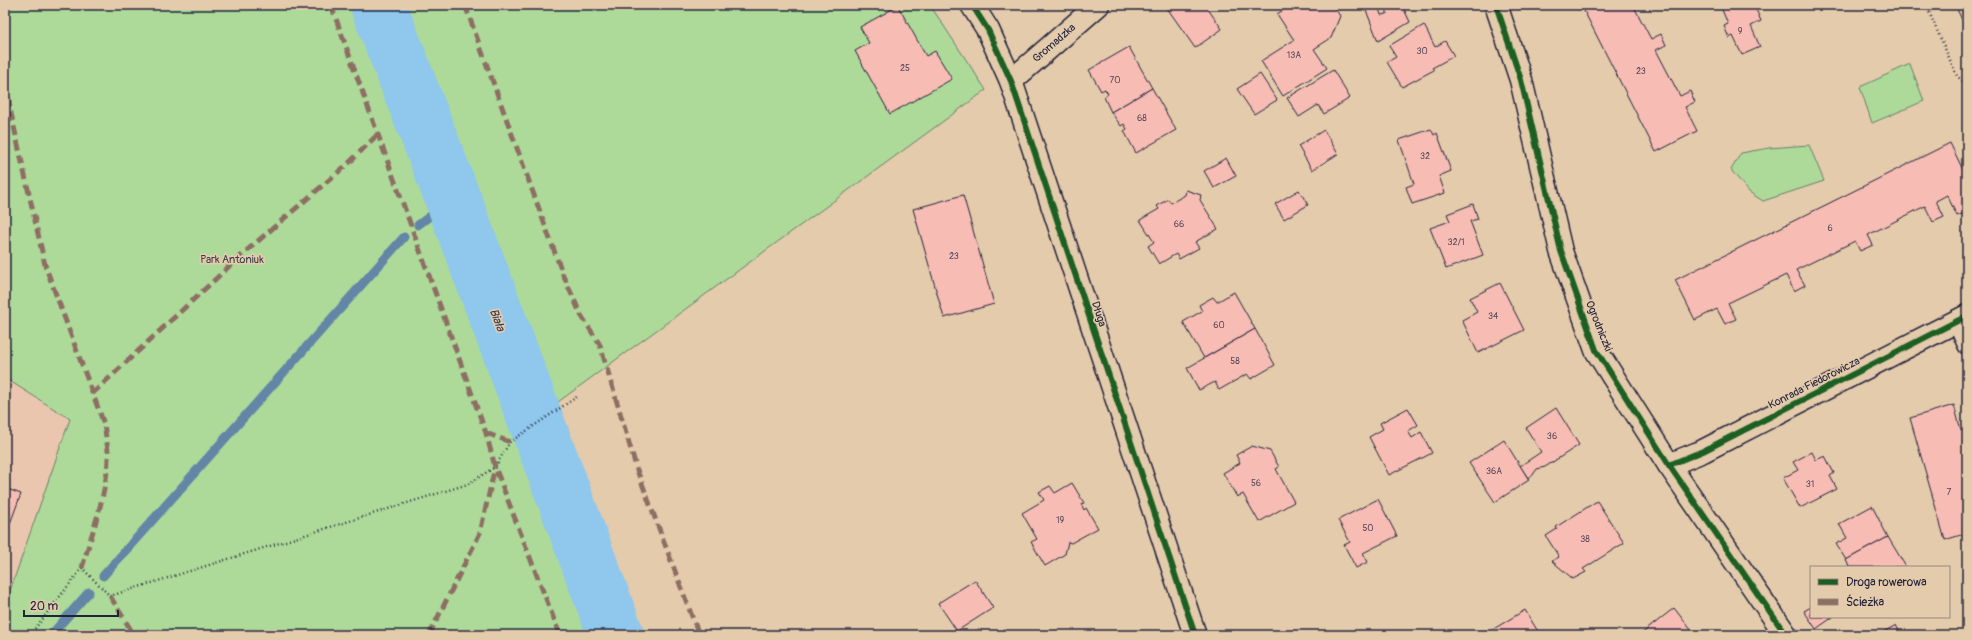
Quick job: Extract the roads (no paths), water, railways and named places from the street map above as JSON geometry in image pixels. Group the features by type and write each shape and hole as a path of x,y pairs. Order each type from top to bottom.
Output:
{"street":[{"name":"Długa","path":"972,5 988,30 1011,81 1196,635"},
{"name":"Gromadzka","path":"1011,81 1098,5"},
{"name":"Ogrodniczki","path":"1496,5 1522,80 1561,251 1596,350 1669,465 1786,635"},
{"name":"Konrada Fiedorowicza","path":"1669,465 1703,451 1961,319"}],"lane":[{"path":"1961,319 1967,346"}],"waterway":[{"name":"Biała","path":"378,5 453,199 616,635"},
{"path":"418,225 453,199"},
{"path":"103,576 404,237"},
{"path":"51,635 89,592"}],"park label":[{"name":"Park Antoniuk","path":"232,259"}]}
